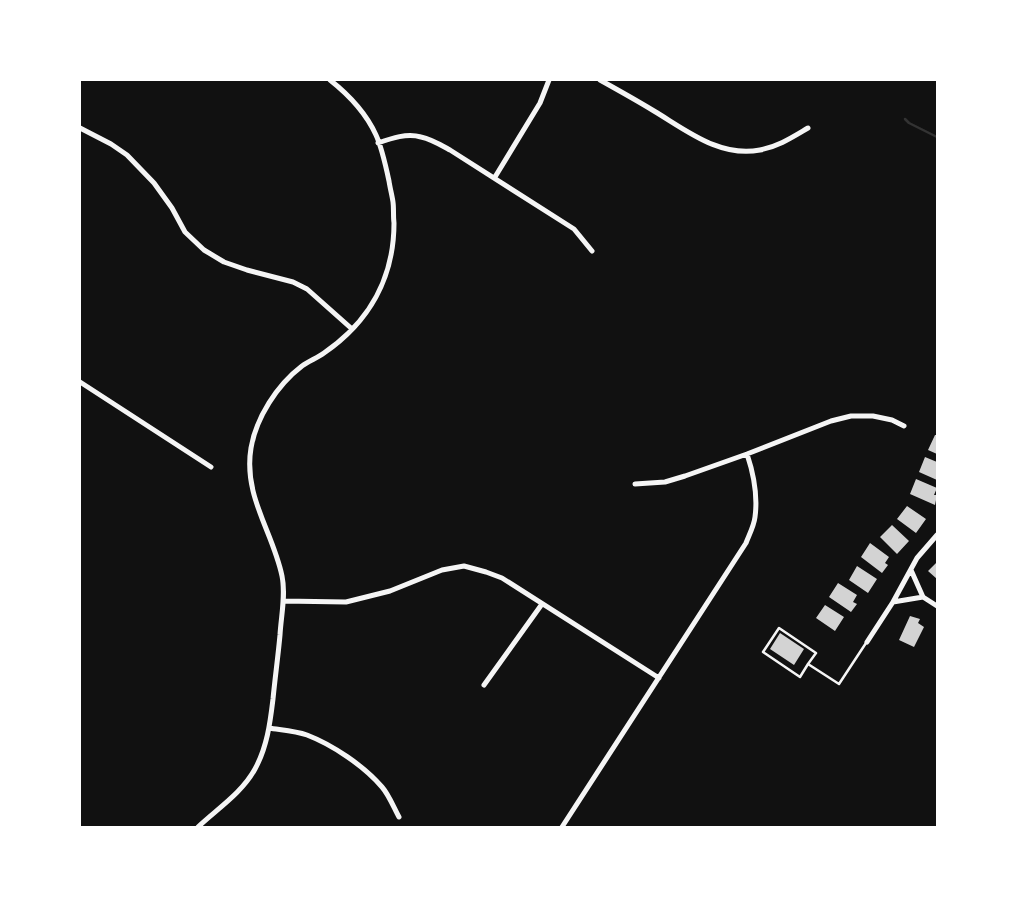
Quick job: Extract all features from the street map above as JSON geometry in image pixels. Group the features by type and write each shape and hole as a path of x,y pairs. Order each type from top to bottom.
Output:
{"street":[{"path":"198,827 247,781 262,754 269,728 284,592 282,576 276,556 257,507 250,479 251,449 256,430 265,410 277,391 302,366 325,353 352,329 374,300 383,283 390,260 394,236 393,202 377,136 360,109 330,80"},
{"path":"495,177 540,103 549,80"},
{"path":"600,80 704,141 726,149 739,151 758,150 781,144 808,128"},
{"path":"80,128 128,155 154,183 172,208 185,232 204,250 224,262 293,282 307,289 352,329"},
{"path":"378,143 397,137 420,136 433,141 495,177 574,229 592,251"},
{"path":"80,382 211,467"},
{"path":"635,484 665,482 685,476 831,421 851,416 874,416 892,420 904,426"},
{"path":"562,827 746,543 755,518 756,492 754,475 747,454"},
{"path":"867,642 918,558 937,535"},
{"path":"283,601 346,602 390,591 442,570 464,566 502,578 659,678"},
{"path":"911,570 923,597 937,606"},
{"path":"892,602 923,597"},
{"path":"484,685 542,604"},
{"path":"269,728 306,735 331,746 364,770 383,788 399,817"}],"lane":[{"path":"779,628 816,652 808,664 800,677 763,652 779,628"},
{"path":"808,664 839,684 867,642"}],"building":[{"path":"935,435 937,435 937,454 928,450"},
{"path":"925,457 937,462 937,480 919,472"},
{"path":"916,479 937,488 934,495 937,495 935,505 910,494"},
{"path":"907,506 926,519 916,533 897,519"},
{"path":"892,525 909,541 897,554 880,537"},
{"path":"870,543 889,557 885,563 888,565 882,573 861,557"},
{"path":"937,562 937,579 928,571"},
{"path":"857,566 877,579 868,593 849,580"},
{"path":"838,583 857,595 853,602 857,604 851,612 829,597"},
{"path":"825,605 844,617 835,631 816,618"},
{"path":"910,616 920,619 918,623 924,627 914,647 899,640"},
{"path":"780,633 804,649 794,665 770,649"}],"waterway":[{"path":"905,119 909,123 937,137"}]}
